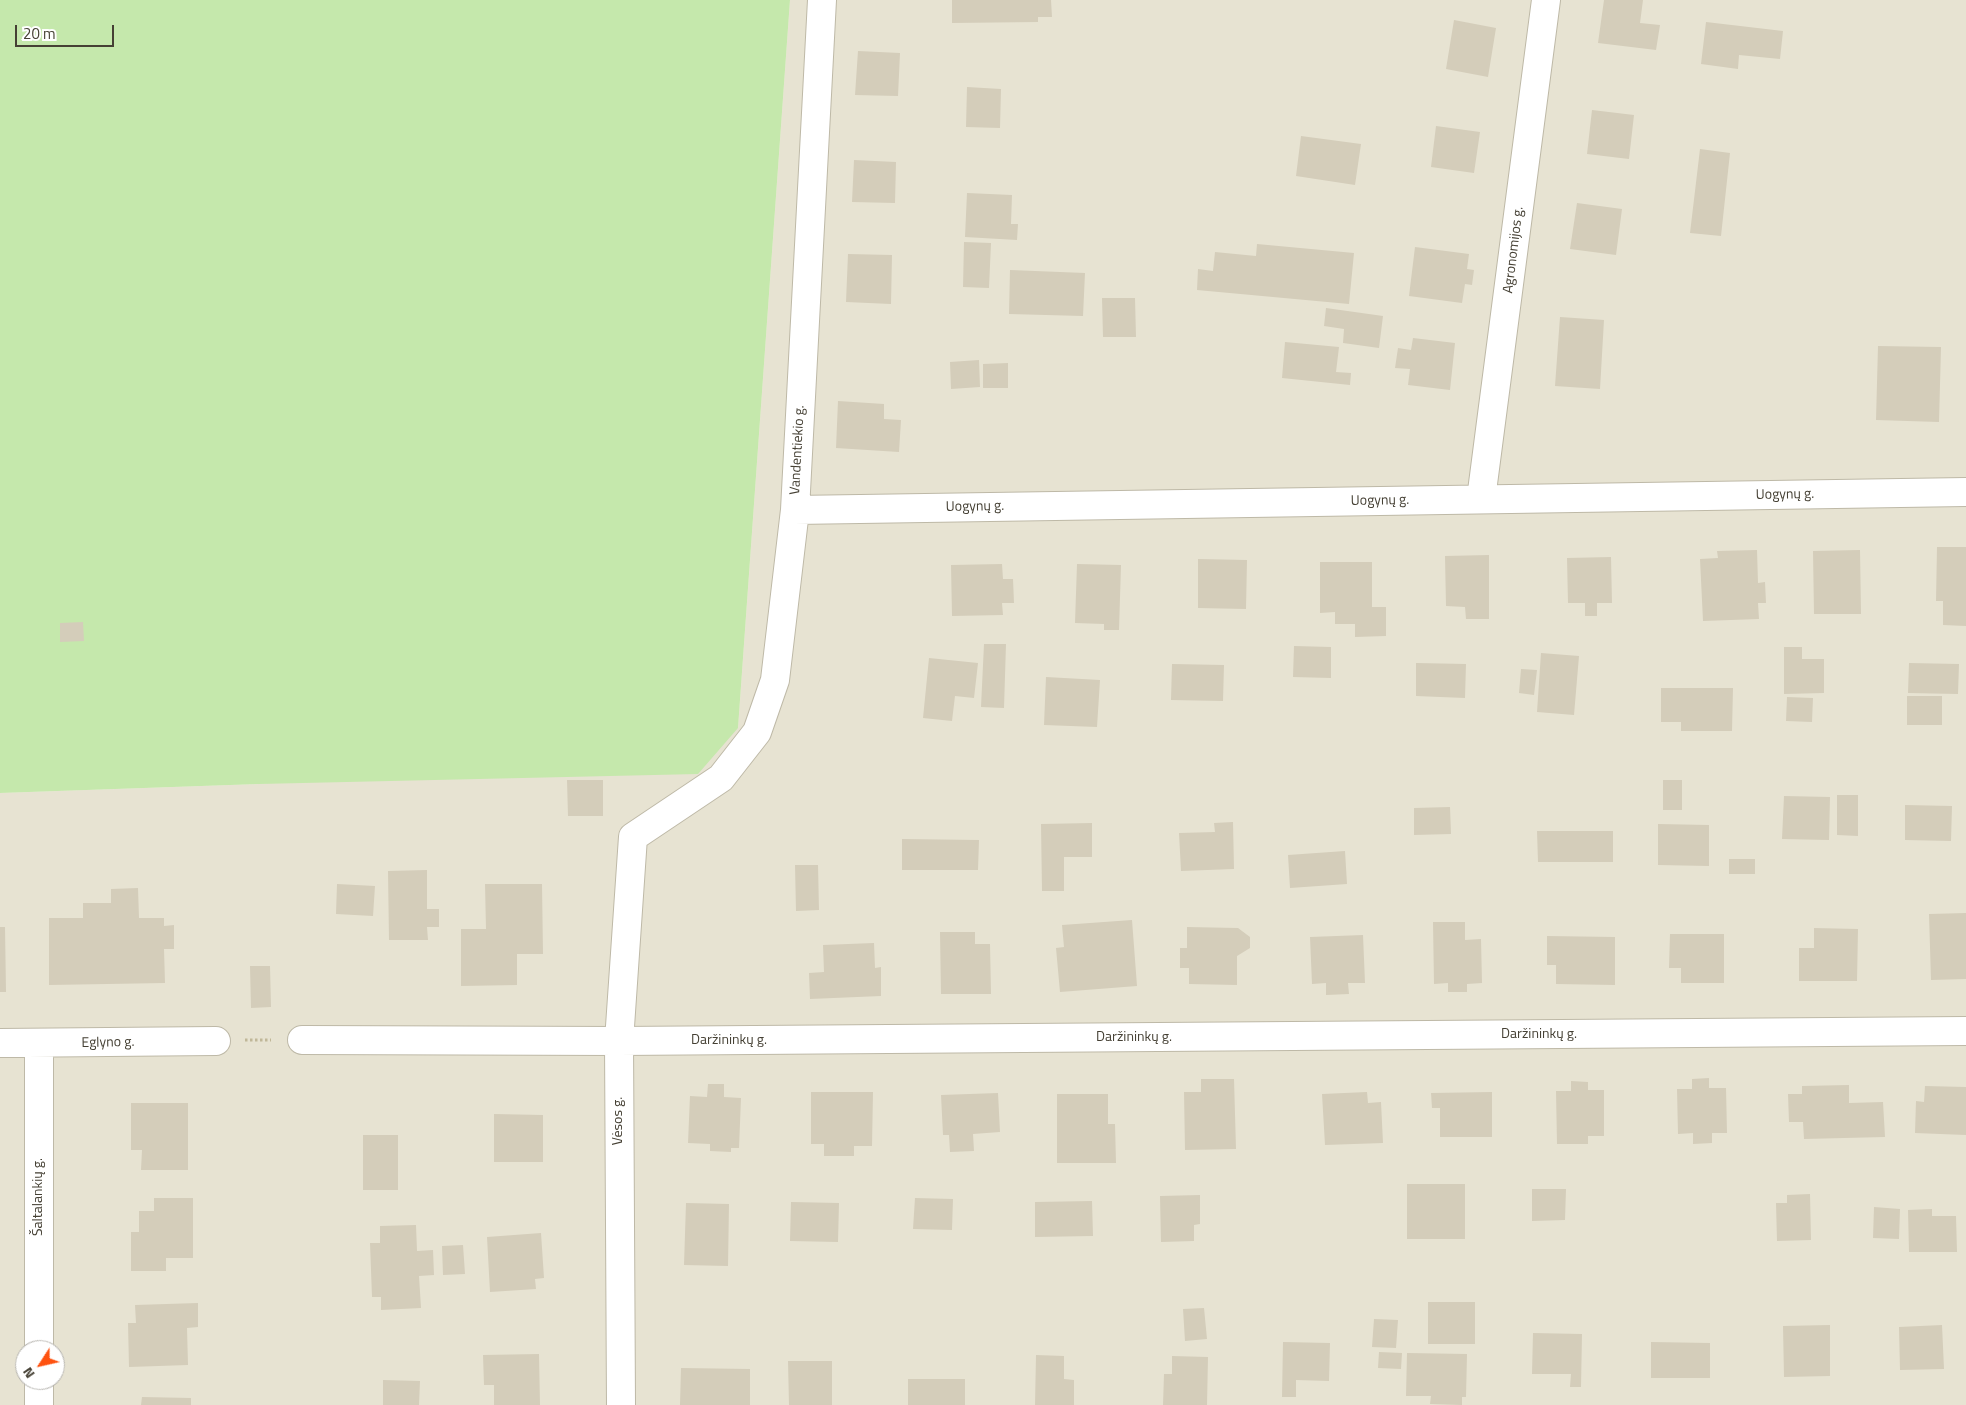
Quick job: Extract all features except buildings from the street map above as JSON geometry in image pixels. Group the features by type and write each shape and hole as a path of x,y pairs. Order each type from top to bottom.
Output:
{"street":[{"name":"Vandentiekio g.","path":"633,837 721,778 757,732 775,680 795,510 822,0"},
{"name":"Agronomijos g.","path":"1482,500 1546,0"},
{"name":"Uogynų g.","path":"795,510 1966,492"},
{"name":"Vėsos g.","path":"621,1405 619,1041 633,837"},
{"name":"Daržininkų g.","path":"302,1040 619,1041 1966,1031"},
{"name":"Eglyno g.","path":"0,1043 216,1041"},
{"name":"Šaltalankių g.","path":"39,1044 39,1340"},
{"path":"39,1390 39,1405"}],"path":[{"path":"216,1041 302,1040"}],"shaded area":[{"path":"790,0 1966,0 1966,1405 0,1405 0,793 259,784 738,728"}],"green space":[{"path":"0,0 790,0 738,728 698,774 259,784 0,793"}]}
